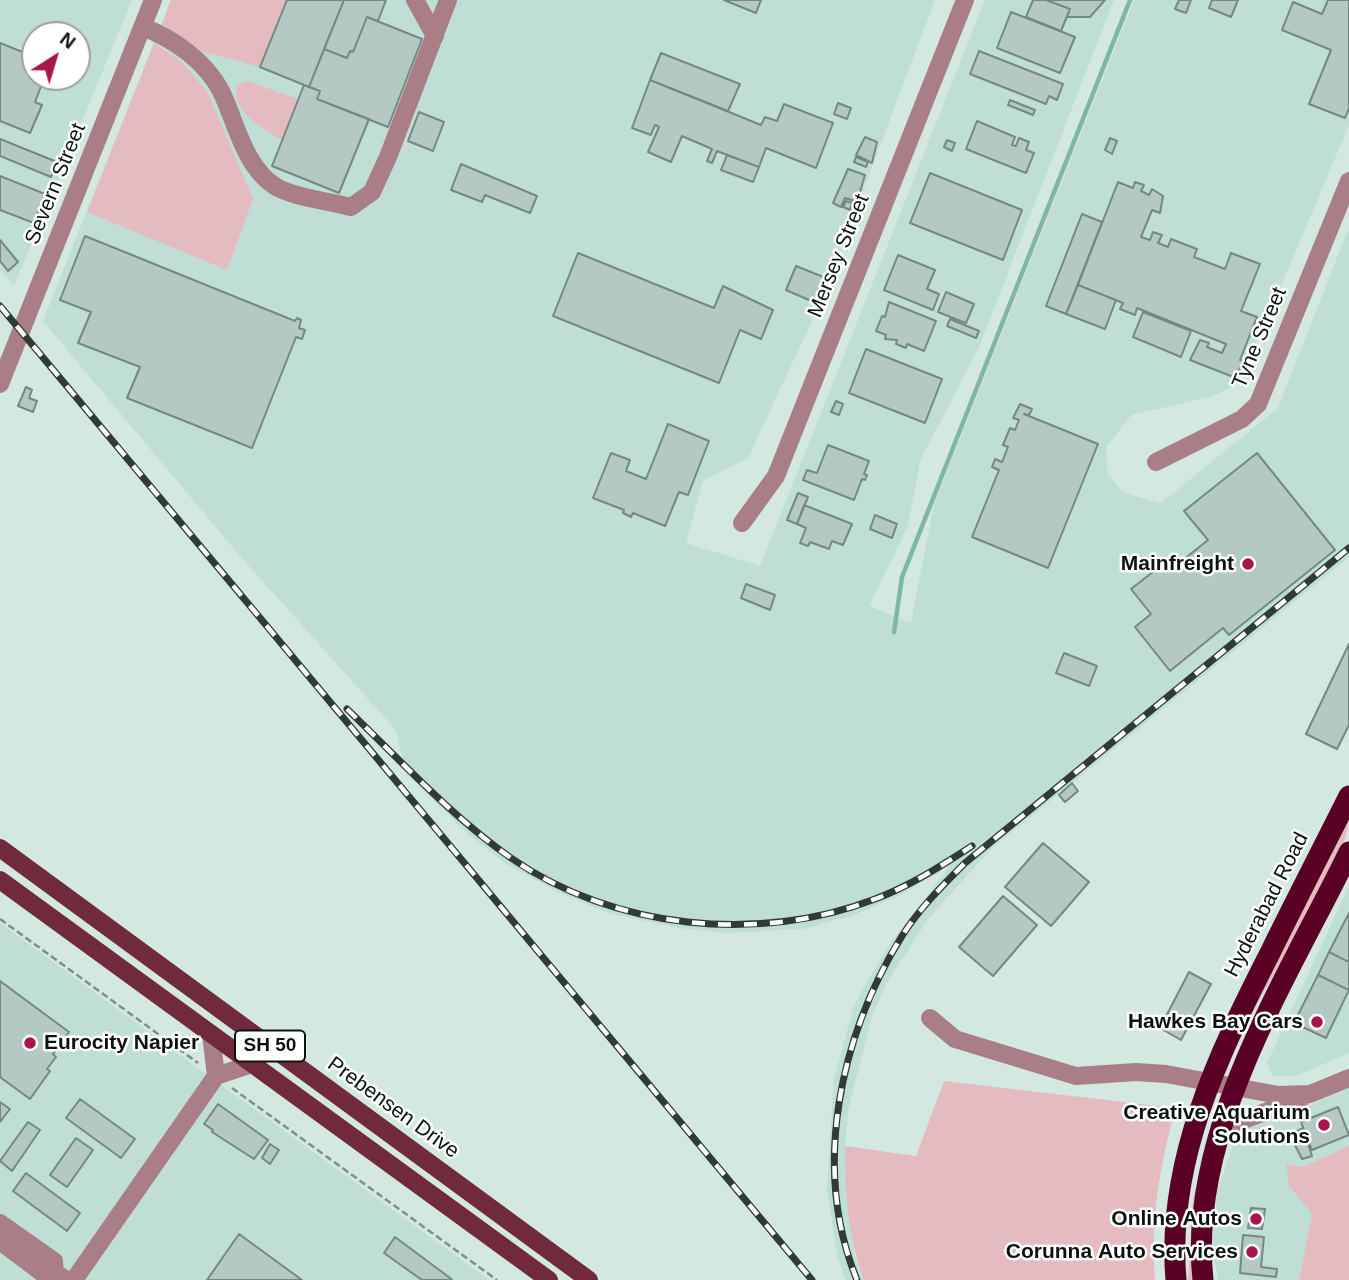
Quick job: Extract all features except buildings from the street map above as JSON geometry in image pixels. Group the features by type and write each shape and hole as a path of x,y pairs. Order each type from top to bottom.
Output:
{"highway":[{"name":"Hyderabad Road","path":"1176,1280 1177,1203 1185,1163 1209,1083 1234,1024 1349,796"},
{"path":"1203,1280 1203,1212 1222,1132 1236,1088 1267,1016 1349,852"}],"main road":[{"name":"Prebensen Drive","path":"0,848 589,1280"},
{"name":"SH 50","path":"0,880 549,1280"}],"street":[{"name":"Severn Street","path":"0,384 153,0"},
{"path":"415,0 435,36"},
{"path":"143,27 160,34 197,58 219,88 256,170 278,188 351,207 372,191 448,0"},
{"name":"Mersey Street","path":"742,523 776,476 965,0"},
{"name":"Tyne Street","path":"1156,462 1242,419 1258,404 1349,181"},
{"path":"930,1018 956,1039 1076,1076 1136,1072 1166,1074 1278,1095 1310,1094"},
{"path":"211,1034 216,1076"},
{"path":"74,1280 216,1076 252,1064"},
{"path":"1222,1132 1248,1116 1285,1106 1349,1077"},
{"path":"0,1223 54,1261 61,1277"},
{"path":"0,1241 45,1275 61,1277"}],"path":[{"path":"0,919 498,1280"}],"shaded area":[{"path":"0,0 132,0 14,286 0,270"},
{"path":"171,0 935,0 823,297 748,458 703,481 686,543 760,566 985,0 1114,0 979,347 920,461 908,526 869,606 911,623 934,504 1134,0 1349,0 1349,125 1247,366 1235,386 1213,396 1131,415 1106,448 1108,475 1124,493 1161,503 1278,408 1349,227 1349,557 991,849 929,918 890,977 872,1016 848,1110 845,1146 855,1257 864,1280 846,1280 838,1259 827,1190 834,1079 854,1005 887,948 951,865 902,894 854,915 803,929 727,933 678,928 608,913 560,893 508,865 469,835 406,773 396,730 240,556 43,321"},
{"path":"171,0 287,0 260,67 201,51 161,27"},
{"path":"154,43 182,62 208,93 253,199 227,270 87,212"},
{"path":"247,81 298,99 282,140 243,111 236,95 237,85"},
{"path":"1349,813 1347,832 1340,853 1320,898 1258,1001 1225,1075 1222,1074"},
{"name":"Hawkes Bay Cars","path":"1349,886 1349,1053 1296,1076 1273,1076 1267,1063"},
{"path":"0,923 199,1069 489,1280 0,1280"},
{"path":"944,1081 1175,1108 1155,1214 1155,1280 864,1280 848,1214 845,1146 916,1156"},
{"path":"1349,1088 1349,1146 1302,1167 1286,1164 1290,1187 1313,1214 1299,1280 1218,1280 1212,1242 1217,1191 1246,1114 1295,1112"},
{"path":"1210,1131 1195,1280 1188,1280 1193,1199"},
{"path":"1349,1146 1349,1280 1299,1280 1312,1214 1289,1186 1286,1164 1302,1167"}],"waterway":[{"path":"894,632 902,577 1130,0"}],"railway":[{"path":"0,306 812,1280"},
{"path":"857,1280 843,1237 836,1193 835,1148 839,1104 848,1059 862,1016 880,975 902,936 931,898 965,863 1349,548"},
{"path":"347,709 447,806 511,858 551,882 595,901 640,914 688,922 736,925 784,922 830,913 901,888 972,846"}],"place":[{"name":"Mainfreight","path":"1248,564"},
{"name":"Hawkes Bay Cars","path":"1317,1022"},
{"name":"Eurocity Napier","path":"30,1043"},
{"name":"Creative Aquarium Solutions","path":"1324,1125"},
{"name":"Online Autos","path":"1256,1219"},
{"name":"Corunna Auto Services","path":"1252,1252"}]}
